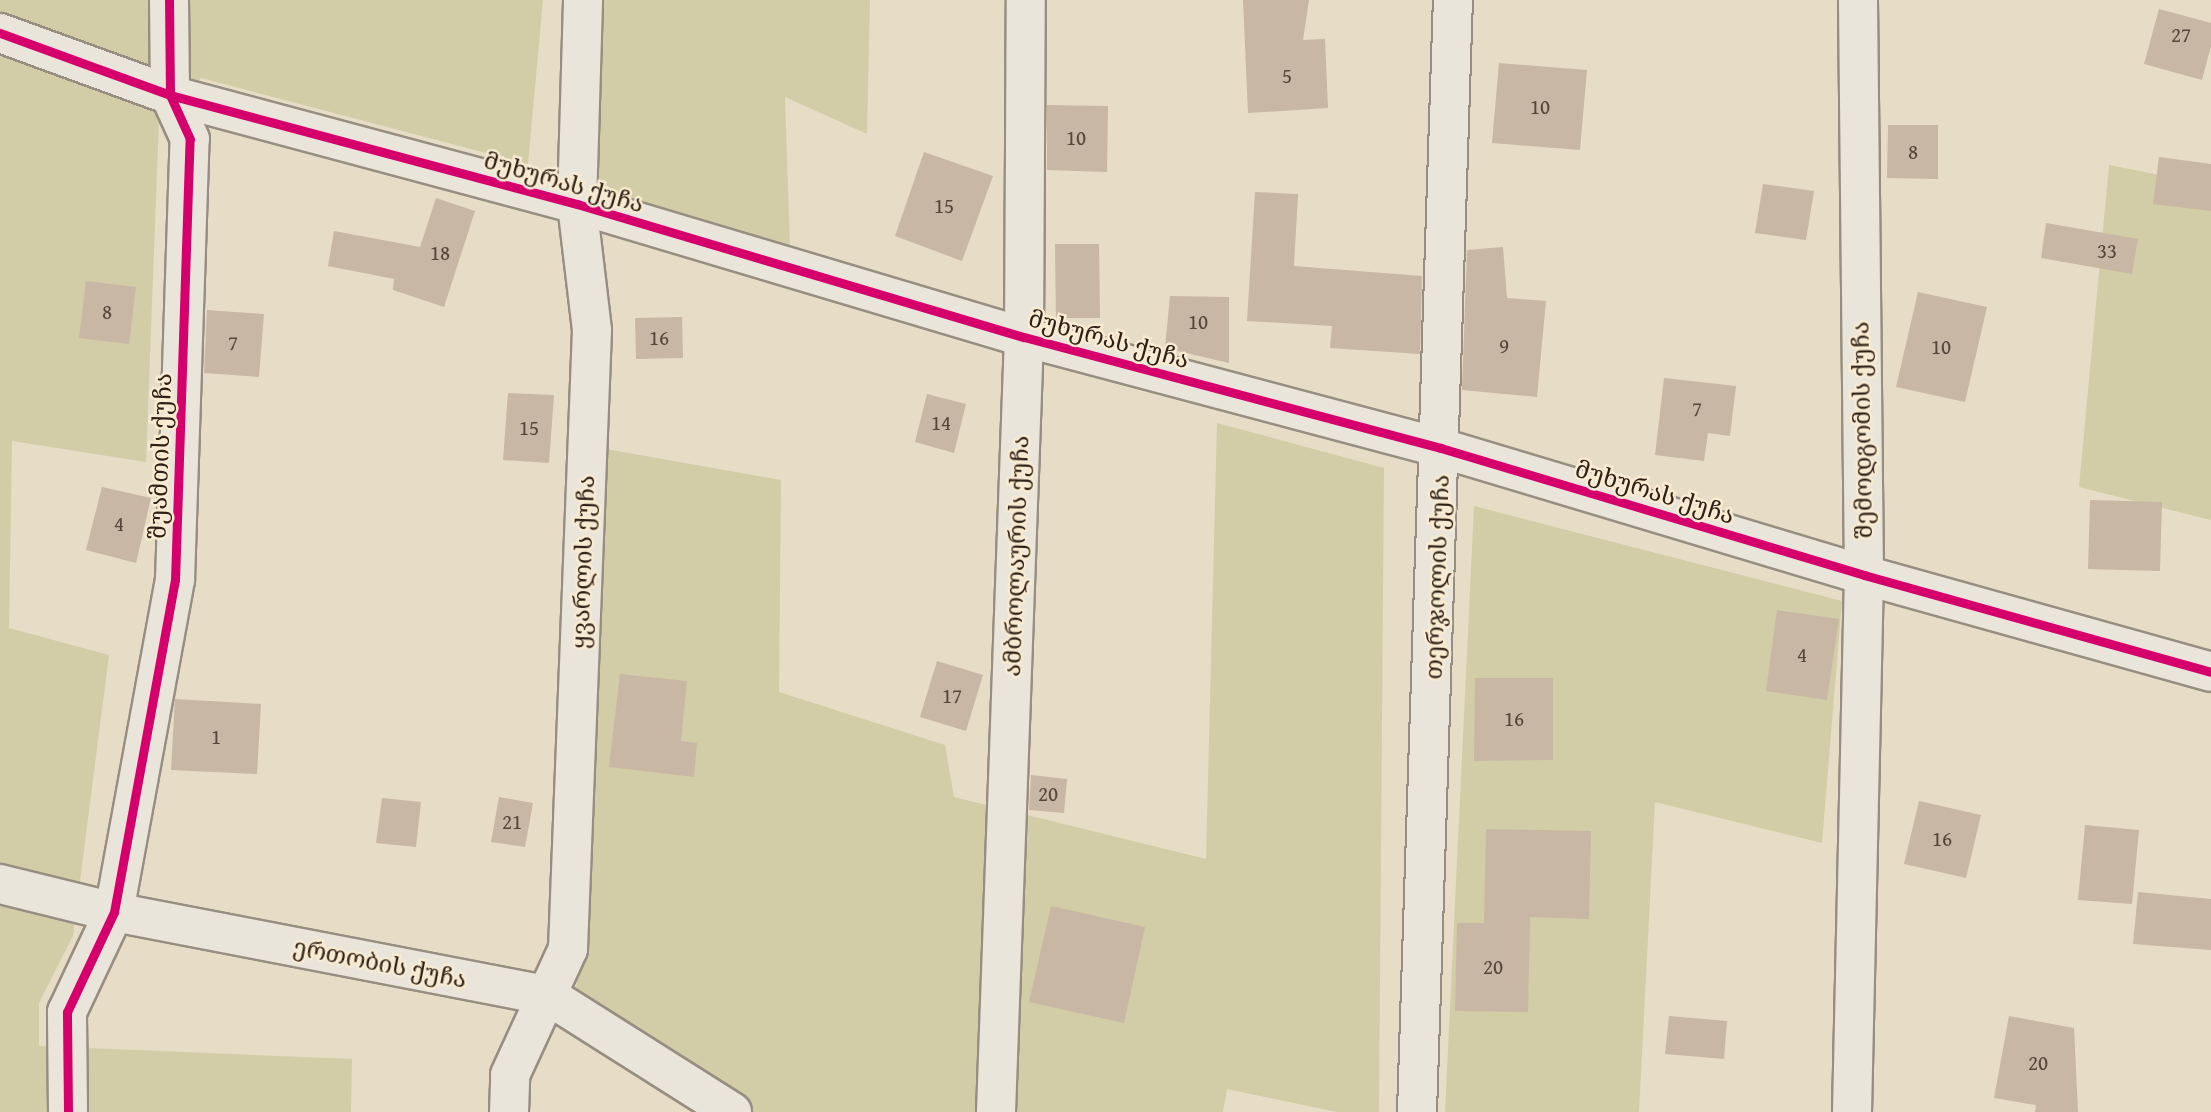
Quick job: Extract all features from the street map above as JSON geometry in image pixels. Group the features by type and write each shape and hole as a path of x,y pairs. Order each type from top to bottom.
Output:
{"street":[{"name":"შუამთის ქუჩა","path":"68,1112 67,1012 114,912 175,580 190,139 170,95 169,0"},
{"name":"ყვარლის ქუჩა","path":"509,1112 510,1074 568,949 592,330 577,204 583,0"},
{"name":"ამბროლაურის ქუჩა","path":"996,1112 1024,337 1026,0"},
{"name":"თერჯოლის ქუჩა","path":"1417,1112 1441,448 1452,0"},
{"name":"შემოდგომის ქუჩა","path":"1852,1112 1864,575 1858,0"},
{"name":"მუხურას ქუჩა","path":"0,33 170,95 577,204 1024,337 1441,448 1864,575 2211,672"},
{"name":"ერთობის ქუჩა","path":"0,884 114,912 547,995 732,1112"}],"shaded area":[{"path":"0,0 543,0 528,164 201,78 159,119 146,462 12,441 9,628 109,655 73,936 39,1003 39,1046 352,1059 351,1112 0,1112"},
{"path":"564,0 870,0 867,134 785,97 790,246 558,176"},
{"path":"2109,165 2211,185 2211,520 2079,487"},
{"path":"1217,423 1384,468 1379,1112 1337,1112 1227,1089 1223,1112 739,1112 575,1012 606,449 781,480 779,692 945,745 954,797 1206,859"},
{"path":"1474,506 1842,601 1822,843 1655,802 1639,1112 1445,1112"}],"building":[{"path":"1243,0 1309,0 1303,40 1325,39 1328,108 1248,113"},
{"path":"2159,9 2211,23 2211,46 2202,80 2144,64"},
{"path":"1499,63 1587,70 1580,150 1492,143"},
{"path":"1047,105 1108,106 1107,172 1047,170"},
{"path":"1888,125 1938,125 1938,179 1887,178"},
{"path":"924,152 993,176 962,261 895,236"},
{"path":"2159,157 2211,164 2211,211 2153,204"},
{"path":"1763,184 1814,191 1806,240 1755,233"},
{"path":"1255,192 1298,194 1294,266 1422,276 1420,354 1330,348 1332,326 1247,321"},
{"path":"436,198 475,211 444,307 393,290 394,279 328,266 334,231 420,247"},
{"path":"2046,223 2138,239 2132,274 2041,258"},
{"path":"1055,244 1099,244 1100,318 1056,318"},
{"path":"1503,247 1507,298 1546,301 1537,397 1462,390 1467,250"},
{"path":"86,281 136,287 129,344 79,338"},
{"path":"1918,292 1987,307 1965,402 1896,387"},
{"path":"1170,296 1229,297 1229,363 1165,348"},
{"path":"207,310 264,314 259,377 204,373"},
{"path":"682,317 683,358 636,359 635,318"},
{"path":"1664,378 1736,386 1730,436 1708,433 1704,461 1655,455"},
{"path":"508,393 554,395 549,463 503,460"},
{"path":"927,394 966,404 954,453 915,442"},
{"path":"102,487 151,498 136,563 86,550"},
{"path":"2090,500 2162,502 2160,571 2088,569"},
{"path":"1777,610 1839,619 1827,700 1766,691"},
{"path":"937,661 983,675 966,731 920,717"},
{"path":"620,674 687,681 681,741 697,743 694,777 609,767"},
{"path":"1475,678 1553,678 1553,760 1474,761"},
{"path":"175,699 261,704 257,774 171,770"},
{"path":"1031,775 1067,779 1064,813 1029,810"},
{"path":"499,797 533,803 525,847 491,842"},
{"path":"382,798 421,802 416,847 376,843"},
{"path":"1919,801 1981,815 1966,878 1904,864"},
{"path":"2085,825 2139,830 2132,904 2078,900"},
{"path":"1486,829 1591,831 1589,919 1530,917 1528,1012 1455,1011 1457,923 1484,923"},
{"path":"2138,892 2211,899 2211,950 2133,944"},
{"path":"1051,906 1145,927 1124,1023 1029,1002"},
{"path":"1669,1016 1727,1021 1724,1059 1665,1054"},
{"path":"2009,1016 2074,1028 2078,1112 2035,1112 2036,1105 1994,1098"}],"cycle path":[{"path":"68,1112 67,1012 114,912 175,580 190,139 170,95 169,0"},
{"path":"0,33 170,95 577,204 1024,337 1441,448 1864,575 2211,672"}]}
